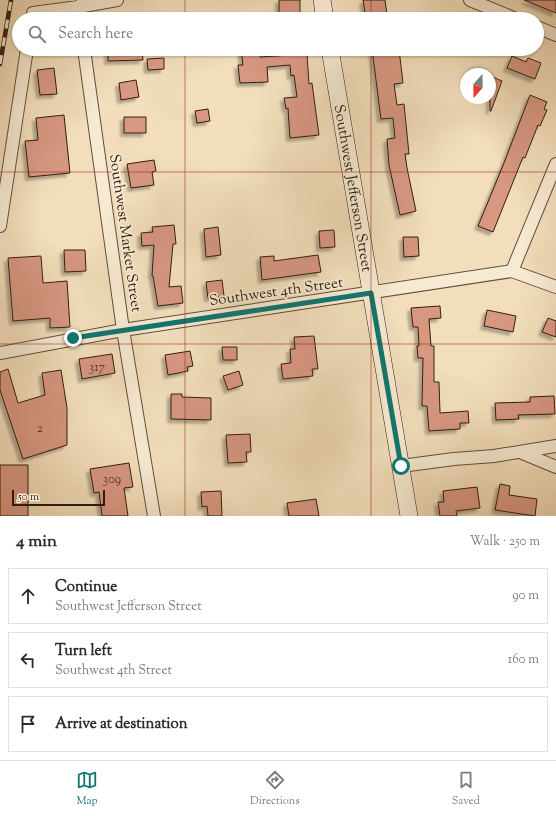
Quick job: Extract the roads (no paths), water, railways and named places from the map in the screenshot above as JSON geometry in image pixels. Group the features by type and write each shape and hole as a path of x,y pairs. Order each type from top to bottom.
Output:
{"main road":[{"path":"322,0 324,12"},
{"name":"Southwest Jefferson Street","path":"331,56 409,516"}],"street":[{"path":"60,12 81,9 117,0"},
{"path":"470,0 499,12"},
{"path":"544,30 556,35"},
{"path":"0,226 26,56"},
{"name":"Southwest Market Street","path":"85,56 123,330 154,516"},
{"path":"512,271 556,164"},
{"name":"Southwest 4th Street","path":"0,353 123,330 512,271 556,287"},
{"path":"401,466 454,459 494,456 556,446"},
{"path":"520,452 556,467"}],"railway":[{"path":"0,64 11,0"}]}
